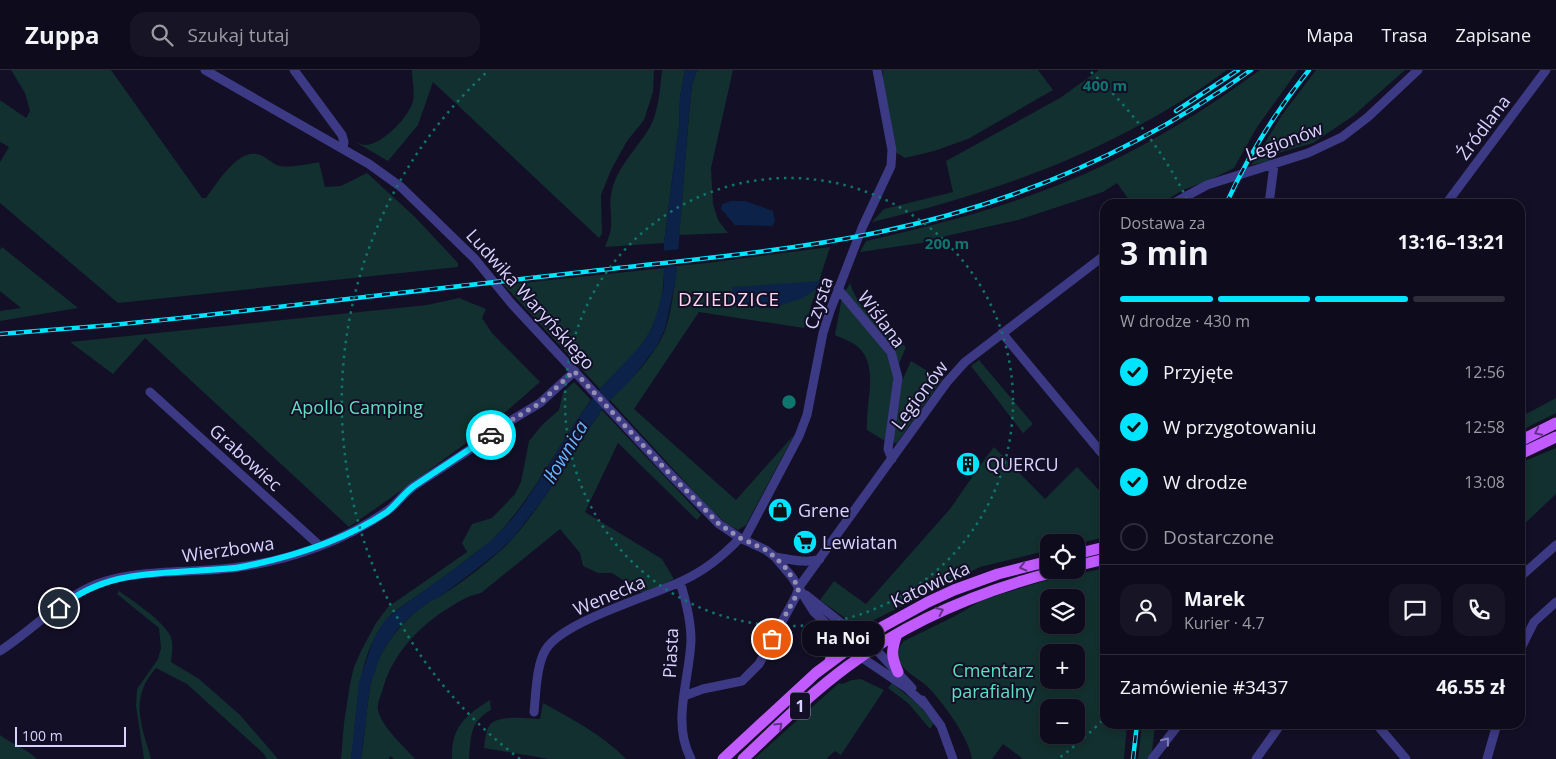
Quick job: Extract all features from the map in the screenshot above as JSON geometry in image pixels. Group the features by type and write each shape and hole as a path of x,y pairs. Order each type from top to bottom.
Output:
{"main road":[{"path":"1525,438 1556,423"},
{"path":"1525,452 1556,437"},
{"path":"1085,552 1100,548"},
{"path":"1085,564 1100,561"},
{"name":"Katowicka","path":"723,759 829,663 865,638 912,610 954,590 998,574 1040,562"},
{"name":"Katowicka","path":"743,759 825,684 875,647 934,614 983,593 1040,576"},
{"path":"829,663 836,643 833,630"},
{"path":"897,634 892,656 898,672"}],"street":[{"name":"Ludwika Waryńskiego","path":"205,70 369,164 400,187 430,214 479,264 511,303 667,471 719,524 775,557 801,589"},
{"path":"294,70 342,135 344,142 342,148"},
{"name":"Czysta","path":"742,539 788,458 801,429 806,415 823,333 838,289 862,228 891,166 892,150 877,70"},
{"name":"Legionów","path":"1181,199 1206,185 1308,153 1342,136 1368,117 1418,70"},
{"name":"Źródlana","path":"1450,199 1546,70"},
{"path":"1269,199 1274,165"},
{"name":"Legionów","path":"801,589 820,559 947,382 965,362 1100,258"},
{"name":"Wiślana","path":"838,289 891,352 898,378 888,449 892,459"},
{"path":"1002,334 1100,450"},
{"name":"Wierzbowa","path":"0,651 31,630 72,596 97,584 124,576 239,568 273,561 320,546 346,535 388,511 414,486 486,439 505,424 540,403 574,371"},
{"name":"Grabowiec","path":"150,392 320,546"},
{"name":"Wenecka","path":"534,712 541,660 547,648 560,635 702,571 742,539"},
{"path":"1525,573 1556,545"},
{"path":"775,557 804,562 820,559"},
{"name":"Piasta","path":"680,582 687,604 691,640 683,721 684,742 691,759"},
{"path":"801,589 809,606 860,657 907,688 926,705"},
{"path":"801,589 840,622 865,638 898,672 941,726 953,759"},
{"name":"Piasta","path":"684,696 742,681 752,673 759,664 801,589"},
{"path":"1525,640 1534,622 1556,602"},
{"path":"1152,759 1175,729"},
{"path":"1256,759 1277,729"},
{"path":"1381,729 1406,759"},
{"path":"1487,759 1496,729"}],"green space":[{"path":"11,70 111,70 202,198 206,198 234,163 249,154 260,155 277,165 284,166 299,166 319,162 325,187 341,186 367,173 415,217 458,263 458,267 118,303 0,203 0,162 9,147 0,142 0,100 26,118 30,111 25,93"},
{"path":"412,70 654,70 653,92 644,120 627,141 611,170 601,195 602,234 599,238 433,82 418,125 388,161 354,141 364,145 372,144 387,135 401,122 413,101"},
{"path":"662,70 685,70 680,97 679,125 664,243 605,247 611,228 610,203 613,186 620,170 653,120 659,99"},
{"path":"697,70 733,70 711,168 713,204 718,220 728,233 679,235 692,85"},
{"path":"883,70 1038,70 1053,90 968,139 934,151 905,158 897,153 883,81"},
{"path":"1099,70 1227,70 1187,98 1145,122 1057,164 966,197 872,222 884,209 953,192 946,161 1060,98"},
{"path":"1260,70 1298,70 1257,127 1234,168 1210,180 1183,190 1168,199 1128,199 1117,183 1103,192 1018,220 946,236 928,242 860,252 866,241 997,207 1091,171 1122,156 1210,105"},
{"path":"1316,70 1405,70 1353,116 1313,143 1275,154 1273,160 1251,165 1282,115"},
{"path":"2,247 78,308 0,321 0,311 21,308 0,291 0,250"},
{"path":"830,247 804,328 699,312 634,409 736,500 794,435 746,525 738,530 727,524 707,506 610,400 641,368 665,331 677,266"},
{"path":"664,268 659,308 648,336 632,356 600,389 504,285"},
{"path":"850,283 859,302 873,319 906,347 894,376 885,441 867,430 870,377 866,357 855,344 835,335 842,297"},
{"name":"Apollo Camping","path":"459,298 486,309 482,318 492,333 540,382 491,425 349,527 145,338 113,374 70,342 427,305"},
{"path":"979,360 1033,424 1023,433 971,366"},
{"path":"911,361 942,380 896,444 893,436 902,381"},
{"path":"574,382 591,400 523,504 494,539 398,609 385,621 375,637 368,653 359,688 351,759 341,759 344,723 354,667 376,623 388,607 467,552 462,543 472,524 492,518 515,494 521,482 529,441 542,425 559,410 563,392"},
{"path":"1556,398 1556,413 1525,428 1525,414"},
{"path":"602,410 701,515 697,520 618,443 585,512 662,559 674,579 644,594 612,573 598,573 583,566 580,553 560,529 481,593 461,600 428,623 417,632 399,654 386,679 378,710 384,724 415,759 394,759 390,756 389,759 361,759 373,674 391,639 399,628 418,610 469,576 498,553 513,538 541,502"},
{"path":"994,447 1045,499 1077,467 1099,490 1100,488 1100,538 1085,542 1085,534 1040,534 1040,552 980,567 866,624 852,623 820,600 834,581 866,604 950,509"},
{"path":"1556,448 1556,494 1525,523 1525,461"},
{"name":"Cmentarz parafialny","path":"1100,569 1100,729 1127,729 1124,759 1023,759 1003,744 992,759 972,759 966,740 948,711 928,687 906,671 900,663 898,655 898,651 904,641 957,615 982,600 1053,579 1085,579 1085,572"},
{"path":"119,591 147,611 166,629 172,642 171,662 199,679 240,715 278,759 267,759 263,753 187,684 156,668 145,684 141,698 141,724 151,759 144,759 136,706 137,689 158,659 161,648 159,628 117,594"},
{"path":"861,679 884,690 841,755 835,751 826,759 754,759 839,683 842,684"},
{"path":"892,683 920,706 934,723 930,729 908,703 888,688"},
{"path":"490,700 491,710 479,720 472,731 469,759 452,759 452,748 457,730 473,711"},
{"path":"543,703 597,735 626,759 549,759 484,748 486,733 491,723 511,718 540,719"},
{"path":"1141,729 1154,729 1152,752 1147,759 1138,759"},
{"path":"0,735 29,752 37,759 0,759"}],"water":[{"name":"Iłownica","path":"685,70 697,70 692,85 689,114 676,279 665,329 655,349 630,381 610,400 596,418 544,498 513,538 470,574 413,614 391,638 381,654 370,686 361,759 351,759 359,682 374,638 385,620 493,539 512,519 525,502 576,421 600,389 642,344 652,328 664,285 664,243 679,125 680,97"},
{"path":"731,201 745,201 773,211 775,221 772,226 735,225 721,209 722,204"},
{"path":"821,281 815,290 803,298 772,308 728,305 733,287"}],"pier":[{"path":"681,249 679,265 662,268 661,251"}],"railway":[{"path":"1176,111 1238,70"},
{"path":"0,334 181,318 698,259 840,240 875,233 975,207 1072,171 1164,126 1251,70"},
{"path":"1229,199 1263,134 1309,70"},
{"path":"1133,759 1136,729"}],"way so far":[{"path":"491,435 505,424 540,403 574,371 719,524 729,532 766,550 785,567 799,588 772,639"}],"place":[{"name":"QUERCU","path":"968,464"},
{"name":"Grene","path":"780,510"},
{"name":"Lewiatan","path":"805,542"},
{"name":"Ha Noi","path":"772,639"}],"district":[{"name":"DZIEDZICE","path":"729,299"}],"route":[{"path":"59,608 72,596 97,584 124,576 239,568 273,561 346,535 388,511 414,486 491,435"}]}
